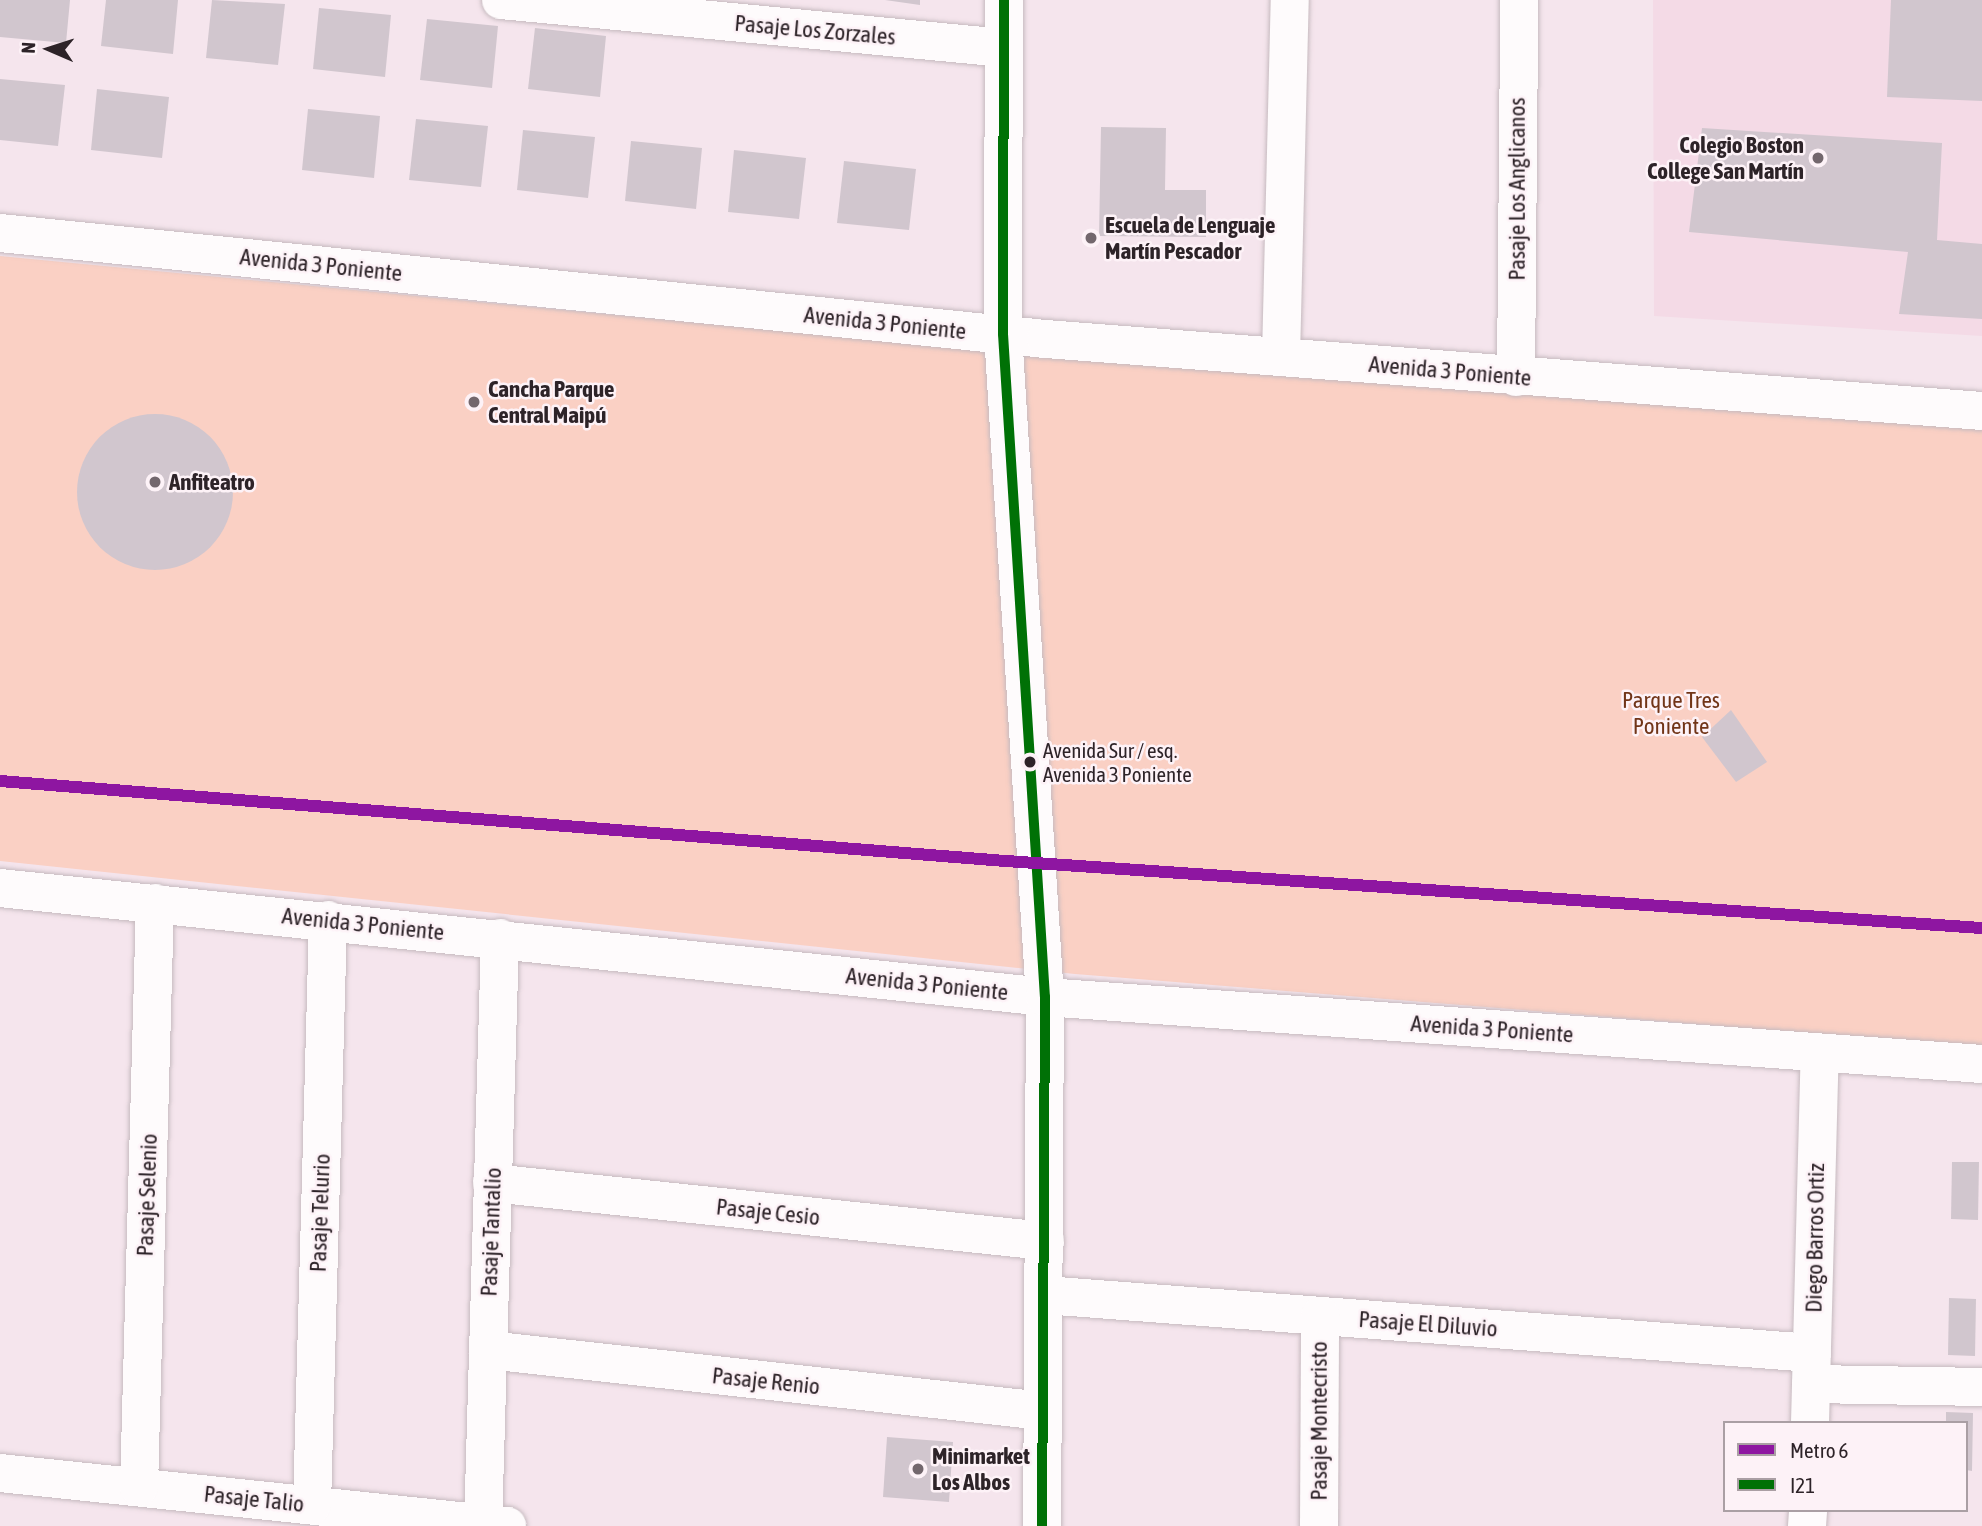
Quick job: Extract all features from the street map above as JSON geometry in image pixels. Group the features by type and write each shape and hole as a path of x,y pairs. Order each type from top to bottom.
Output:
{"street":[{"name":"Pasaje Los Zorzales","path":"501,0 1004,48"},
{"path":"1004,0 1003,334 1045,997 1042,1526"},
{"path":"1282,357 1290,0"},
{"name":"Pasaje Los Anglicanos","path":"1516,377 1519,0"},
{"name":"Avenida 3 Poniente","path":"0,233 1003,334 1516,377 1982,411"},
{"name":"Avenida 3 Poniente","path":"0,887 1045,997 1982,1064"},
{"name":"Pasaje Selenio","path":"139,1487 155,903"},
{"name":"Pasaje Telurio","path":"312,1505 328,920"},
{"name":"Pasaje Tantalio","path":"492,1525 488,1350 500,938"},
{"name":"Diego Barros Ortiz","path":"1810,1421 1820,1053"},
{"name":"Pasaje Cesio","path":"492,1183 1045,1241"},
{"name":"Pasaje El Diluvio","path":"1044,1295 1320,1316 1982,1387"},
{"name":"Pasaje Montecristo","path":"1319,1526 1320,1316"},
{"name":"Pasaje Renio","path":"488,1350 1044,1411"},
{"name":"Pasaje Talio","path":"0,1472 492,1525"}],"shaded area":[{"name":"Colegio Boston College San Martín","path":"1653,0 1982,0 1982,336 1654,316"}],"green space":[{"name":"Parque Tres Poniente","path":"0,256 1064,358 1982,425 1982,1047 1075,974 0,861"}],"building":[{"path":"0,0 70,0 66,43 0,37"},
{"path":"106,0 178,0 173,54 101,46"},
{"path":"212,0 285,4 278,65 206,58"},
{"path":"885,0 920,0 920,5"},
{"path":"1891,0 1982,0 1982,101 1887,97"},
{"path":"319,8 391,15 385,77 313,69"},
{"path":"427,19 498,26 492,88 420,80"},
{"path":"535,28 606,36 600,97 528,89"},
{"path":"0,79 65,85 58,146 0,140"},
{"path":"97,89 169,97 162,158 91,150"},
{"path":"308,109 380,116 374,178 302,170"},
{"path":"416,119 488,126 481,187 409,180"},
{"path":"1101,127 1166,128 1165,190 1206,190 1206,237 1099,236"},
{"path":"1702,128 1942,143 1937,240 1982,244 1982,319 1899,314 1908,252 1689,232"},
{"path":"523,130 595,137 588,198 517,190"},
{"path":"631,141 702,148 696,209 625,201"},
{"path":"734,150 806,158 799,219 728,212"},
{"path":"844,161 916,169 909,230 837,223"},
{"name":"Anfiteatro","path":"155,414 185,420 210,437 227,462 233,492 227,522 210,547 185,564 155,570 125,564 100,547 83,522 77,492 83,462 100,437 125,420"},
{"path":"1731,710 1767,762 1736,782 1702,737"},
{"path":"1952,1162 1979,1162 1978,1220 1951,1219"},
{"path":"1949,1298 1976,1299 1975,1356 1948,1355"},
{"path":"1946,1412 1973,1413 1972,1471 1968,1470 1968,1421 1946,1421"},
{"name":"Minimarket Los Albos","path":"887,1437 953,1442 949,1502 883,1497"}],"metro line":[{"name":"6","path":"0,781 1006,861 1982,928"}],"transit line":[{"name":"I21","path":"1004,0 1003,334 1045,997 1042,1526"}],"place":[{"name":"Colegio Boston College San Martín","path":"1818,158"},
{"name":"Escuela de Lenguaje Martín Pescador","path":"1091,238"},
{"name":"Cancha Parque Central Maipú","path":"474,402"},
{"name":"Anfiteatro","path":"155,482"},
{"name":"Avenida Sur / esq. Avenida 3 Poniente","path":"1030,762"},
{"name":"Minimarket Los Albos","path":"918,1469"}]}
